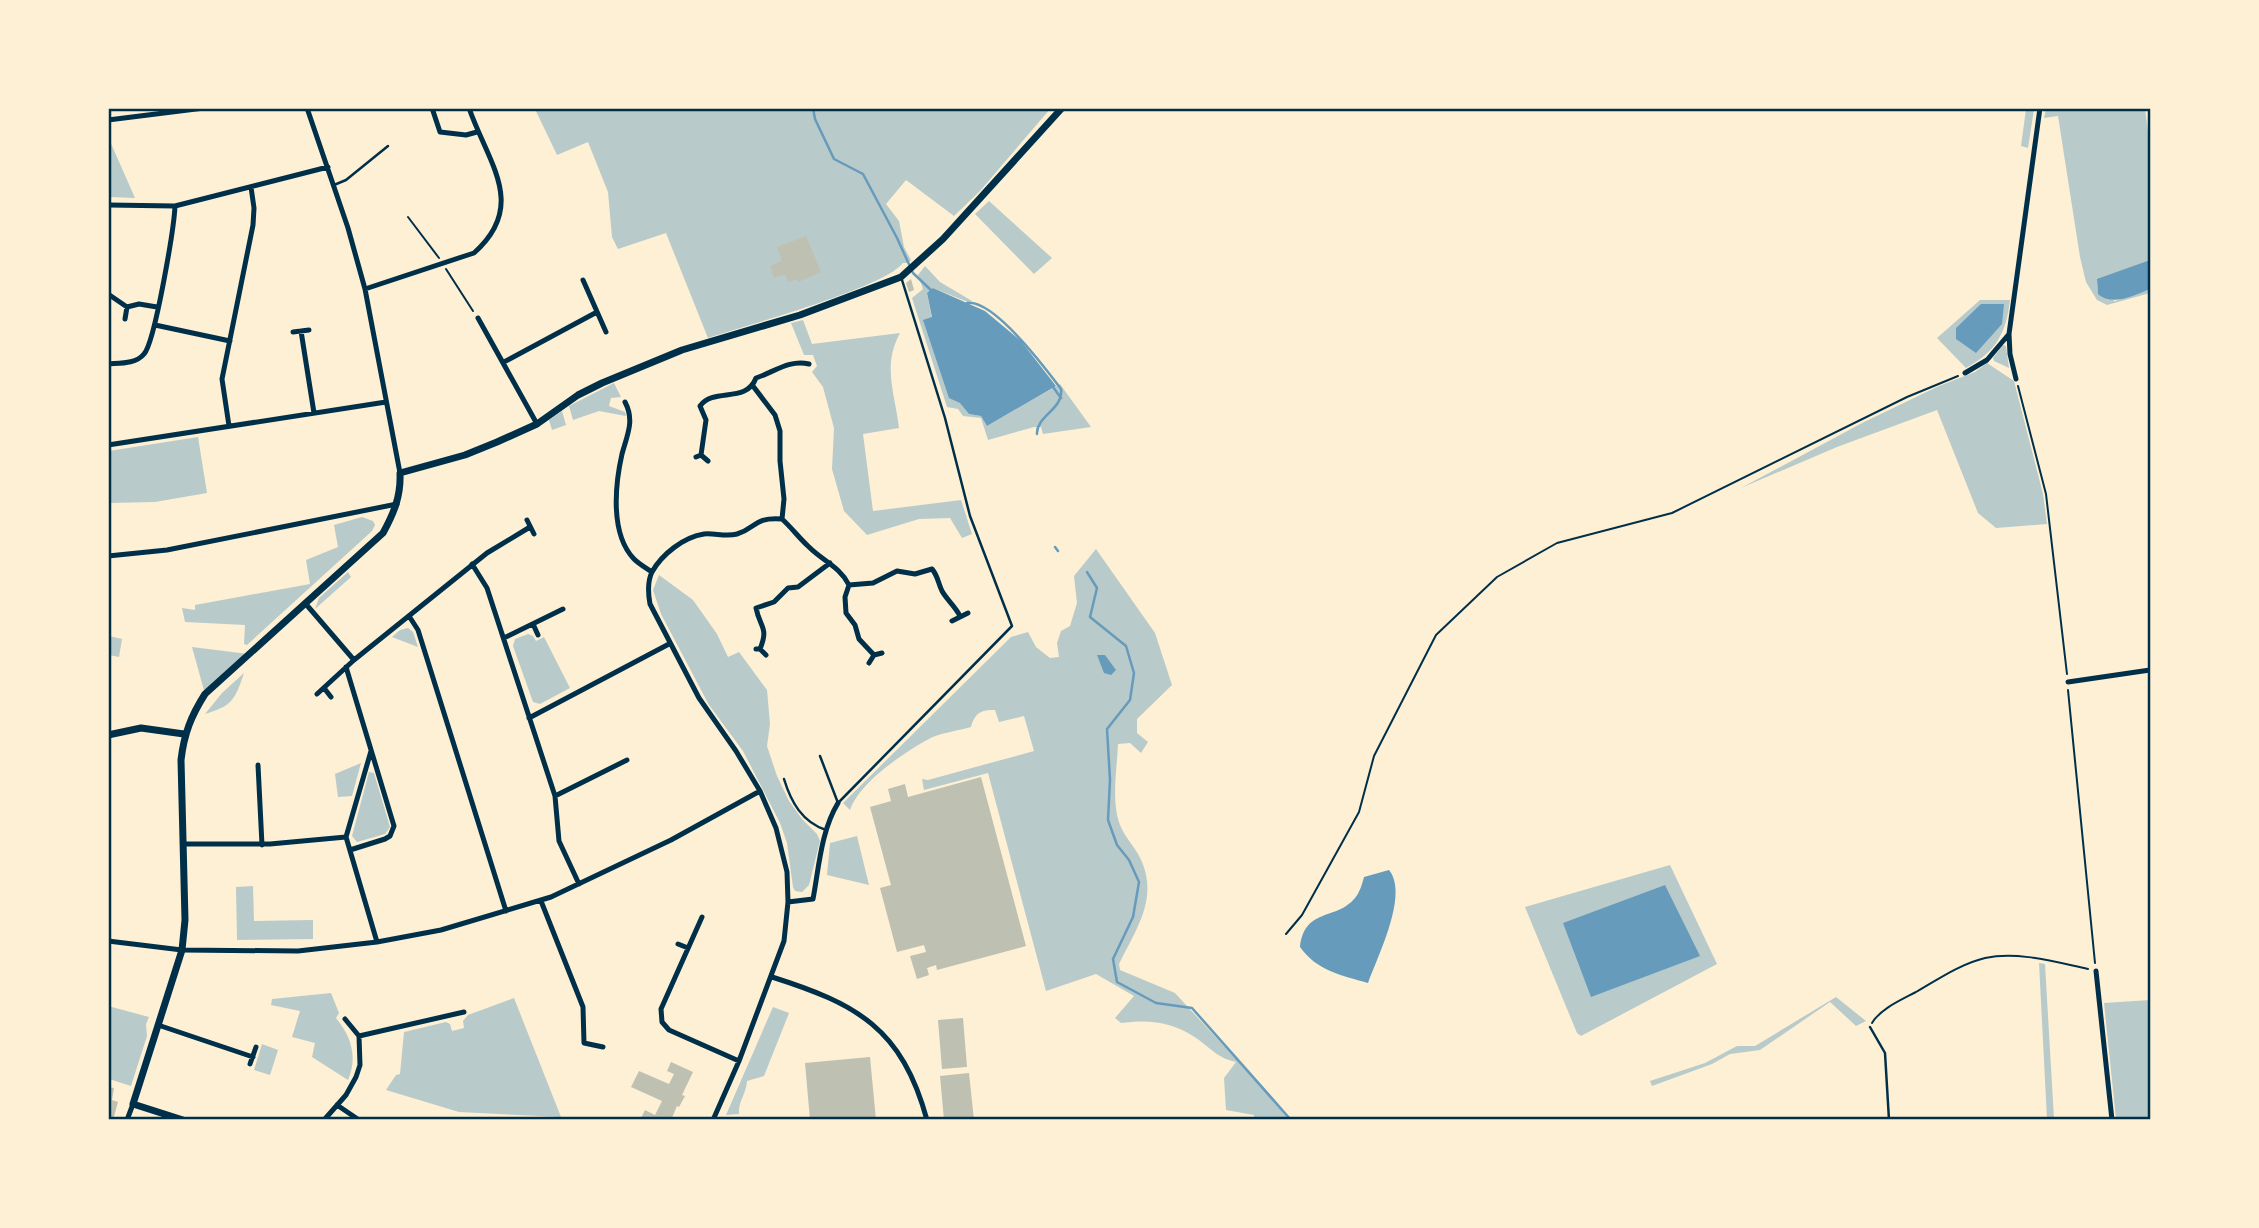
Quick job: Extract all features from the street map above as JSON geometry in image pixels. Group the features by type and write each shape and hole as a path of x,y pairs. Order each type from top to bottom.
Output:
{"street":[{"path":"108,120 204,108"},
{"path":"127,1119 182,950 185,920 181,760 184,734 192,715 205,694 383,533 401,489 365,289 334,185 307,108"},
{"path":"432,108 440,132 466,135 477,132"},
{"path":"365,289 474,253 487,241 497,226 503,197 500,181 469,108"},
{"path":"400,473 464,455 537,424 578,396 627,372 682,350 805,314 903,277 1062,108"},
{"path":"2016,379 2008,334 2040,108"},
{"path":"108,205 175,206 328,167"},
{"path":"229,426 222,379 253,225 251,187"},
{"path":"108,363 133,361 144,355 155,325 175,206"},
{"path":"583,280 606,332"},
{"path":"108,294 127,307 139,304 157,307"},
{"path":"125,319 127,307"},
{"path":"504,362 597,312"},
{"path":"478,318 537,424"},
{"path":"155,325 229,341"},
{"path":"293,332 309,330"},
{"path":"301,331 314,413"},
{"path":"1965,373 1987,360 2008,334"},
{"path":"708,461 698,456 706,420 700,406 705,399 742,393 753,386 756,379 785,365 801,361 809,363"},
{"path":"753,386 775,415 780,430 784,499 782,519"},
{"path":"108,445 386,402"},
{"path":"625,402 632,417 619,469 617,511 622,538 633,558 652,572"},
{"path":"108,556 167,550 397,504"},
{"path":"713,1119 740,1061 784,941 788,902 782,848 760,791 699,698 650,604 648,589 652,572 678,544 690,537 738,534 758,521 782,519 809,547 843,573 849,584 845,597 846,613 855,625 859,639 874,655"},
{"path":"527,520 534,534"},
{"path":"317,694 354,660 472,565 495,547 530,527"},
{"path":"748,607 756,608 774,602 789,588 798,587 830,563"},
{"path":"472,565 487,588 504,638 555,796 557,835 579,884"},
{"path":"849,584 873,583 897,571 915,574 932,569 938,576 940,588 960,616"},
{"path":"305,603 354,660"},
{"path":"756,608 765,627 765,635 758,649 766,655"},
{"path":"504,638 563,609"},
{"path":"952,621 968,613"},
{"path":"409,616 418,630 506,911"},
{"path":"533,624 538,635"},
{"path":"529,718 669,644"},
{"path":"869,663 874,655 882,653"},
{"path":"346,667 394,827 390,836 385,839 350,850"},
{"path":"2068,682 2151,670"},
{"path":"324,688 331,697"},
{"path":"108,735 141,728 184,734"},
{"path":"371,751 346,837 377,942"},
{"path":"555,796 627,760"},
{"path":"258,765 262,845"},
{"path":"108,941 182,950 298,951 377,942 441,930 541,901 671,841 760,791"},
{"path":"788,902 813,899 830,815 838,803"},
{"path":"183,844 262,845 346,837"},
{"path":"541,901 583,1007 584,1043 603,1047"},
{"path":"702,917 661,1009 662,1022 669,1030 740,1061"},
{"path":"678,944 688,948"},
{"path":"2096,971 2112,1119"},
{"path":"772,978 839,1001 860,1013 880,1030 897,1050 911,1075 926,1119"},
{"path":"359,1036 464,1012"},
{"path":"455,1014 457,1023"},
{"path":"324,1119 356,1077 361,1054 359,1036 345,1019"},
{"path":"158,1025 252,1060 256,1047"},
{"path":"133,1104 183,1119"},
{"path":"337,1105 359,1119"}],"lane":[{"path":"334,185 346,180 388,146"},
{"path":"820,756 838,803 1012,626 970,516 903,277"},
{"path":"783,779 789,796 800,813 813,826 826,831"},
{"path":"1870,1027 1885,1053 1889,1119"}],"path":[{"path":"408,217 478,318"},
{"path":"1286,934 1302,915 1359,812 1374,756 1436,635 1497,577 1558,543 1672,513 1907,397 1965,373"},
{"path":"1870,1027 1875,1017 1903,999 1984,958 2028,957 2096,971 2068,682 2046,494 2016,379"}],"shaded area":[{"path":"535,109 1050,109 980,191 954,216 906,180 886,204 899,221 904,247 911,260 908,263 903,263 870,284 842,295 708,338 666,233 618,249 612,237 608,192 588,142 557,155"},
{"path":"2026,109 2034,109 2028,148 2021,146"},
{"path":"2046,109 2145,109 2150,147 2150,260 2097,280 2098,294 2115,301 2150,289 2150,293 2107,305 2097,300 2086,282 2058,116 2044,118"},
{"path":"109,139 135,198 109,197"},
{"path":"989,201 1052,258 1034,274 975,214"},
{"path":"925,266 940,282 972,301 968,302 933,288 927,294 932,318 961,403 969,414 981,416 987,426 1060,384 1091,427 1043,434 1041,427 1034,427 988,440 981,418 963,416 958,409 947,407 912,298 923,289 918,275"},
{"path":"1980,300 2010,300 2006,322 1998,340 1977,362 1966,368 1937,338"},
{"path":"803,320 812,344 900,333 891,368 899,428 863,434 873,511 961,500 972,534 962,538 950,518 919,519 867,535 844,511 832,469 834,428 823,387 812,372 817,366 813,355 804,355 791,323"},
{"path":"2003,345 2006,346 2009,368 1993,358"},
{"path":"1987,363 2014,381 2043,494 2047,524 1996,528 1978,513 1937,410 1837,447 1741,488 1864,422 1975,372"},
{"path":"614,383 621,397 611,398 609,406 625,412 626,416 599,411 573,420 569,406"},
{"path":"562,411 566,425 552,430 549,420"},
{"path":"198,437 207,493 155,502 109,503 109,451"},
{"path":"362,517 373,521 375,525 372,531 247,645 244,644 245,625 185,622 182,608 195,610 195,605 310,584 306,560 338,547 334,525"},
{"path":"1096,549 1155,633 1172,685 1137,719 1137,733 1148,742 1141,753 1130,743 1118,744 1115,785 1117,816 1122,830 1142,862 1147,889 1138,927 1119,964 1120,970 1175,993 1291,1119 1254,1119 1254,1115 1226,1110 1224,1078 1236,1062 1221,1056 1181,1029 1142,1021 1121,1023 1115,1018 1134,996 1096,974 1046,991 988,773 924,790 922,779 928,780 1034,751 1024,716 999,722 995,710 986,710 976,716 971,727 932,738 894,761 863,789 850,810 843,803 1011,637 1028,632 1036,647 1050,658 1059,657 1057,643 1061,631 1070,626 1077,603 1074,576"},
{"path":"348,572 351,577 315,609 319,598"},
{"path":"659,575 693,600 717,634 728,657 739,652 767,690 770,724 767,746 777,776 789,801 820,841 809,885 802,892 795,891 793,887 787,843 780,823 743,751 709,705 661,614 653,590"},
{"path":"408,628 413,632 418,647 392,637 400,630"},
{"path":"528,634 536,641 544,637 570,688 540,704 533,702 513,646 515,639"},
{"path":"109,636 122,639 119,657 109,655"},
{"path":"192,647 248,654 205,694"},
{"path":"244,673 231,701 205,714 222,693"},
{"path":"361,763 352,796 338,797 335,774"},
{"path":"369,772 374,773 390,827 385,834 357,842 352,836"},
{"path":"857,836 869,885 827,875 830,843"},
{"path":"1670,865 1717,964 1581,1036 1577,1033 1525,907"},
{"path":"253,886 254,921 313,920 313,939 237,940 236,887"},
{"path":"2039,963 2045,964 2054,1119 2047,1119"},
{"path":"331,993 339,1013 336,1018 346,1032 353,1055 348,1080 312,1057 315,1043 292,1037 300,1011 271,1005 272,999"},
{"path":"1836,997 1866,1021 1856,1026 1830,1002 1760,1050 1730,1054 1712,1064 1652,1086 1650,1081 1705,1063 1737,1046 1755,1046"},
{"path":"514,998 561,1117 459,1112 386,1090 396,1075 400,1074 404,1032 446,1022 450,1024 452,1031 464,1028 463,1021 468,1015"},
{"path":"2150,1000 2150,1119 2116,1119 2104,1003"},
{"path":"108,1006 149,1017 146,1024 147,1036 131,1086 109,1079"},
{"path":"773,1007 789,1013 764,1076 747,1081 739,1114 726,1115"},
{"path":"262,1044 278,1050 270,1075 254,1070"}],"water":[{"path":"2150,260 2150,289 2117,300 2110,300 2098,294 2097,279"},
{"path":"933,288 985,311 1021,341 1056,386 987,426 981,416 969,414 960,403 949,398 923,320 932,317 927,293"},
{"path":"1981,304 2004,304 2002,324 1976,353 1956,339 1956,328"},
{"path":"1097,655 1105,655 1116,670 1111,675 1104,673"},
{"path":"1389,870 1396,894 1394,909 1368,983 1330,971 1314,962 1300,947 1308,926 1322,916 1339,910 1355,898 1364,877"},
{"path":"1665,885 1700,956 1591,997 1563,923"}],"building":[{"path":"806,236 821,272 798,282 797,279 788,282 785,274 774,278 770,266 782,261 777,247"},
{"path":"911,279 914,290 909,292 906,283"},
{"path":"981,777 1026,946 937,970 936,965 927,968 929,975 917,979 910,956 926,952 924,945 897,952 880,888 891,885 870,807 891,801 888,789 905,784 908,797"},
{"path":"963,1018 967,1067 942,1069 938,1020"},
{"path":"870,1057 876,1120 810,1120 805,1063"},
{"path":"671,1062 693,1072 682,1095 685,1096 671,1120 640,1120 645,1110 655,1115 662,1101 631,1087 639,1071 669,1084 674,1074 667,1071"},
{"path":"969,1073 974,1120 944,1120 940,1076"},
{"path":"108,1087 114,1088 112,1100 118,1102 113,1120 108,1120"}],"waterway":[{"path":"813,108 815,119 834,159 863,174 913,273 933,292"},
{"path":"967,303 978,305 1005,323 1061,389 1058,402 1041,422 1037,434"},
{"path":"1053,387 1061,398"},
{"path":"1055,547 1058,551"},
{"path":"1087,572 1097,588 1090,617 1126,646 1134,673 1130,700 1107,729 1110,780 1108,820 1117,845 1129,860 1139,882 1133,917 1113,959 1117,982 1156,1003 1192,1008 1291,1120"}]}
